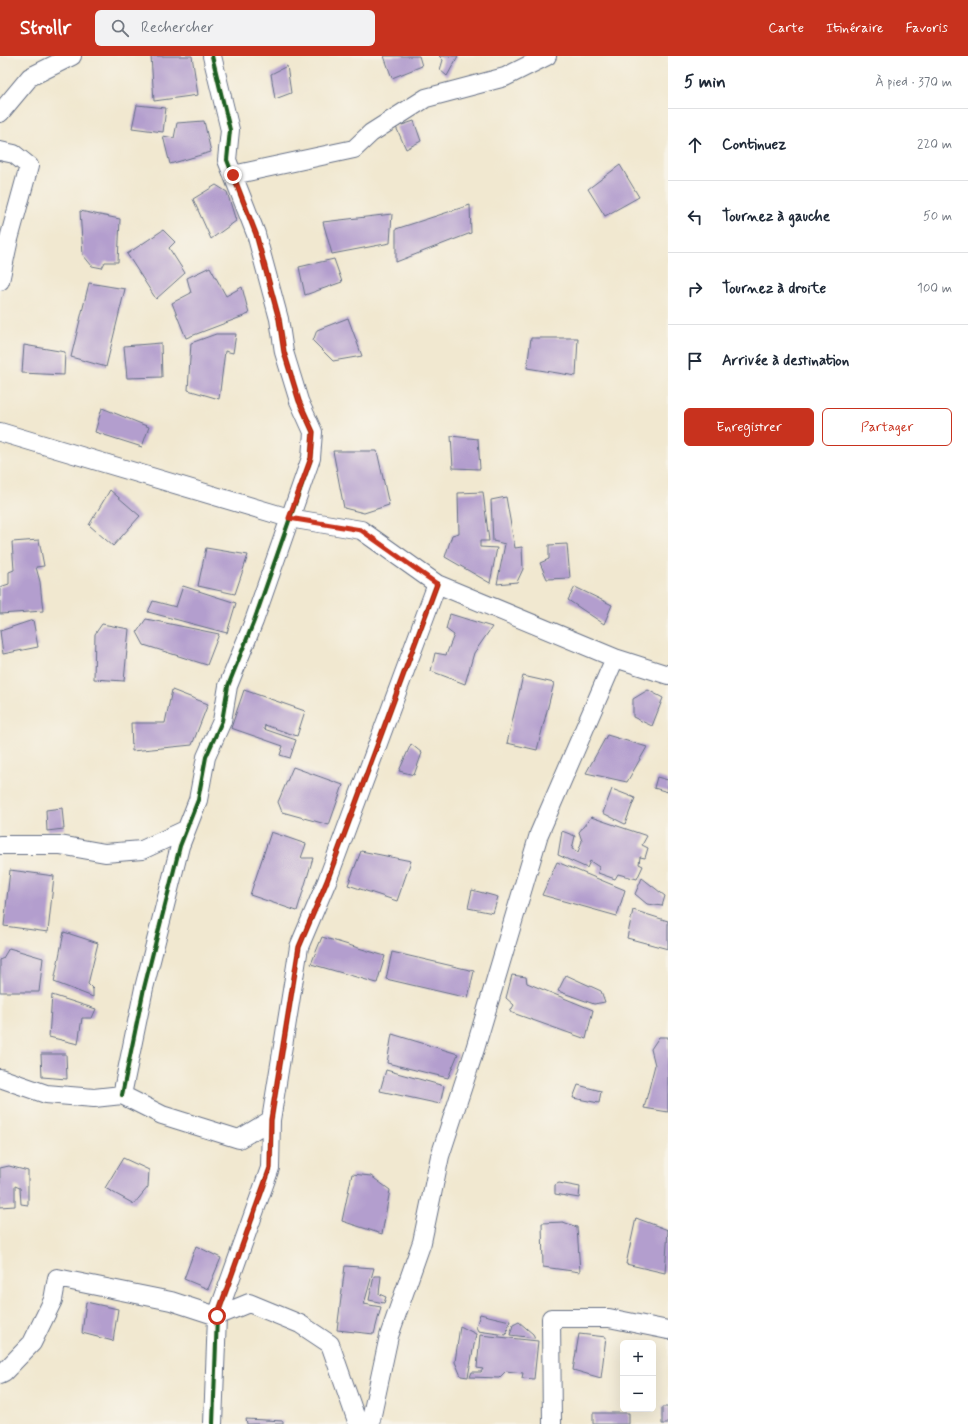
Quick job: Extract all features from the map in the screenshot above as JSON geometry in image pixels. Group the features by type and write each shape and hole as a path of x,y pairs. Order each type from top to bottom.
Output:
{"street":[{"path":"0,113 30,77 72,56"},
{"path":"122,1095 144,988 185,830 198,800 206,757 222,721 228,686 254,621 311,458 313,432 299,401 284,352 279,319 256,234 226,160 230,130 212,56"},
{"path":"233,175 354,149 371,133 426,98 505,77 547,56"},
{"path":"0,151 14,154 29,166 9,239 0,281"},
{"path":"0,432 289,518 361,530 437,584 615,658 668,675"},
{"path":"213,1424 217,1316 270,1168 271,1120 299,947 327,881 437,584"},
{"path":"370,1424 389,1336 422,1242 440,1156 475,1049 539,834 615,658"},
{"path":"0,845 60,845 105,853 142,850 185,830"},
{"path":"0,1078 46,1094 94,1098 122,1095 162,1115 239,1139 271,1120"},
{"path":"0,1374 4,1372 32,1343 54,1300 56,1278 171,1301 217,1316 249,1304 300,1324 330,1344 358,1424"},
{"path":"552,1424 551,1318 609,1318 668,1330"}],"building":[{"path":"151,56 192,56 198,95 154,101"},
{"path":"384,56 419,56 422,66 392,78"},
{"path":"439,56 458,56 447,76 440,70 443,60"},
{"path":"287,66 291,93 275,99 271,74"},
{"path":"137,105 166,108 163,132 132,128"},
{"path":"204,121 211,152 170,164 163,136 174,138 177,123"},
{"path":"414,121 421,141 406,149 396,127"},
{"path":"620,165 639,197 605,216 588,189"},
{"path":"216,185 227,192 236,221 211,239 193,199"},
{"path":"470,205 471,233 396,262 396,229"},
{"path":"80,211 120,219 118,262 105,262 102,268 92,266 83,255"},
{"path":"392,214 390,243 332,254 323,222"},
{"path":"163,230 175,242 169,248 185,273 156,299 127,254"},
{"path":"334,259 342,282 305,295 299,267"},
{"path":"210,267 226,296 242,287 249,314 186,338 172,303 191,293 187,278"},
{"path":"89,283 125,289 106,367 71,357"},
{"path":"348,318 362,356 333,361 313,341 317,330"},
{"path":"216,334 236,334 233,353 225,351 219,399 188,390 191,343"},
{"path":"531,338 578,338 576,376 527,368"},
{"path":"161,343 162,377 127,378 124,346"},
{"path":"24,345 65,352 64,375 22,373"},
{"path":"102,408 149,427 142,447 95,432"},
{"path":"451,436 478,439 480,469 453,468"},
{"path":"333,451 377,451 389,505 364,513 344,508"},
{"path":"110,490 140,516 113,546 89,525"},
{"path":"483,492 489,541 480,541 480,547 497,548 490,583 445,557 452,535 459,533 458,493"},
{"path":"506,497 515,548 522,547 523,569 517,582 497,584 505,544 493,541 491,500"},
{"path":"39,540 44,566 36,567 40,582 43,611 0,614 0,587 9,584 9,572 14,570 12,542"},
{"path":"567,544 570,578 547,579 540,563 549,559 549,545"},
{"path":"206,548 248,555 235,594 198,586"},
{"path":"183,586 236,603 227,633 148,612 153,601 176,607"},
{"path":"575,587 612,605 604,624 568,600"},
{"path":"450,614 492,627 474,653 465,684 431,671 435,653 446,655 454,635 446,629"},
{"path":"146,619 219,634 207,665 144,645 137,632"},
{"path":"33,620 38,647 3,654 0,631"},
{"path":"102,624 129,629 124,681 94,679 95,634"},
{"path":"523,676 554,683 537,750 507,743"},
{"path":"172,690 208,704 192,745 132,751 131,723 165,723"},
{"path":"244,690 305,711 297,736 265,725 264,729 296,740 290,758 280,755 283,746 231,728"},
{"path":"648,690 663,698 652,726 633,717 633,699"},
{"path":"607,735 647,747 627,782 586,773"},
{"path":"411,744 422,753 414,775 399,771"},
{"path":"293,767 343,785 329,825 282,812 278,802"},
{"path":"657,777 668,780 668,792 654,788"},
{"path":"612,789 635,798 625,824 603,813"},
{"path":"62,808 64,829 47,831 46,810"},
{"path":"591,817 647,836 642,845 648,848 645,858 640,857 639,864 643,866 637,879 618,874 615,879 598,873 599,867 590,861 587,868 558,855 562,831 575,836 572,849 578,852 582,841 579,832"},
{"path":"271,832 306,844 301,858 313,858 297,911 250,895"},
{"path":"361,851 411,861 397,901 348,885"},
{"path":"557,862 625,890 617,916 542,895"},
{"path":"10,870 54,876 48,932 4,926"},
{"path":"642,878 665,896 662,906 647,904 635,894"},
{"path":"472,890 498,897 493,913 468,908"},
{"path":"633,910 668,921 668,949 627,938"},
{"path":"64,932 98,943 88,984 93,989 93,997 54,982"},
{"path":"322,937 385,956 377,983 311,964"},
{"path":"9,948 43,958 39,992 0,992 0,960"},
{"path":"392,952 474,971 468,998 386,979"},
{"path":"512,975 526,977 527,983 593,1010 586,1039 510,1012 514,1005 506,998"},
{"path":"566,975 601,991 605,1002 594,1004 558,991"},
{"path":"52,995 96,1009 92,1018 82,1018 78,1044 49,1037"},
{"path":"392,1034 458,1054 448,1078 387,1063"},
{"path":"659,1037 668,1037 668,1112 644,1108 655,1065 651,1049"},
{"path":"41,1054 66,1054 67,1079 42,1077"},
{"path":"386,1070 444,1086 440,1104 380,1091"},
{"path":"578,1085 601,1091 599,1103 573,1098"},
{"path":"123,1158 149,1170 148,1187 134,1204 105,1188"},
{"path":"9,1166 28,1171 28,1205 21,1204 20,1188 15,1186 15,1206 0,1207 0,1168"},
{"path":"352,1174 371,1176 390,1190 382,1234 342,1221"},
{"path":"559,1183 580,1187 579,1198 555,1194 555,1185"},
{"path":"636,1218 668,1230 665,1273 626,1264"},
{"path":"563,1222 577,1227 580,1272 543,1267 542,1223"},
{"path":"196,1246 221,1258 208,1289 184,1279"},
{"path":"345,1266 374,1268 364,1304 381,1307 374,1334 337,1330"},
{"path":"374,1276 381,1276 379,1294 386,1297 384,1303 369,1300"},
{"path":"86,1302 118,1309 113,1341 82,1333"},
{"path":"480,1314 510,1321 506,1335 478,1331 476,1327"},
{"path":"519,1322 533,1334 535,1338 510,1335 513,1325"},
{"path":"460,1326 476,1334 468,1377 461,1376 455,1362"},
{"path":"579,1334 606,1337 601,1378 573,1370"},
{"path":"480,1335 538,1341 534,1379 522,1378 523,1373 506,1371 499,1378 470,1377 472,1372 481,1372 483,1369 477,1368"},
{"path":"662,1407 668,1407 668,1424 662,1424"},
{"path":"593,1413 629,1413 629,1424 593,1424"},
{"path":"246,1419 283,1421 283,1424 247,1424"}],"cycle path":[{"path":"122,1095 144,988 180,846 198,800 206,757 222,721 228,686 254,621 311,458 313,432 299,401 284,352 279,319 256,234 227,160 230,130 212,56"},
{"path":"213,1424 217,1316 270,1168 271,1120 299,947 327,881 437,584"}],"route":[{"path":"217,1316 270,1168 271,1120 299,947 327,881 437,584 361,530 289,518 311,458 313,432 299,401 284,352 279,319 256,234 243,196 233,175"}]}
